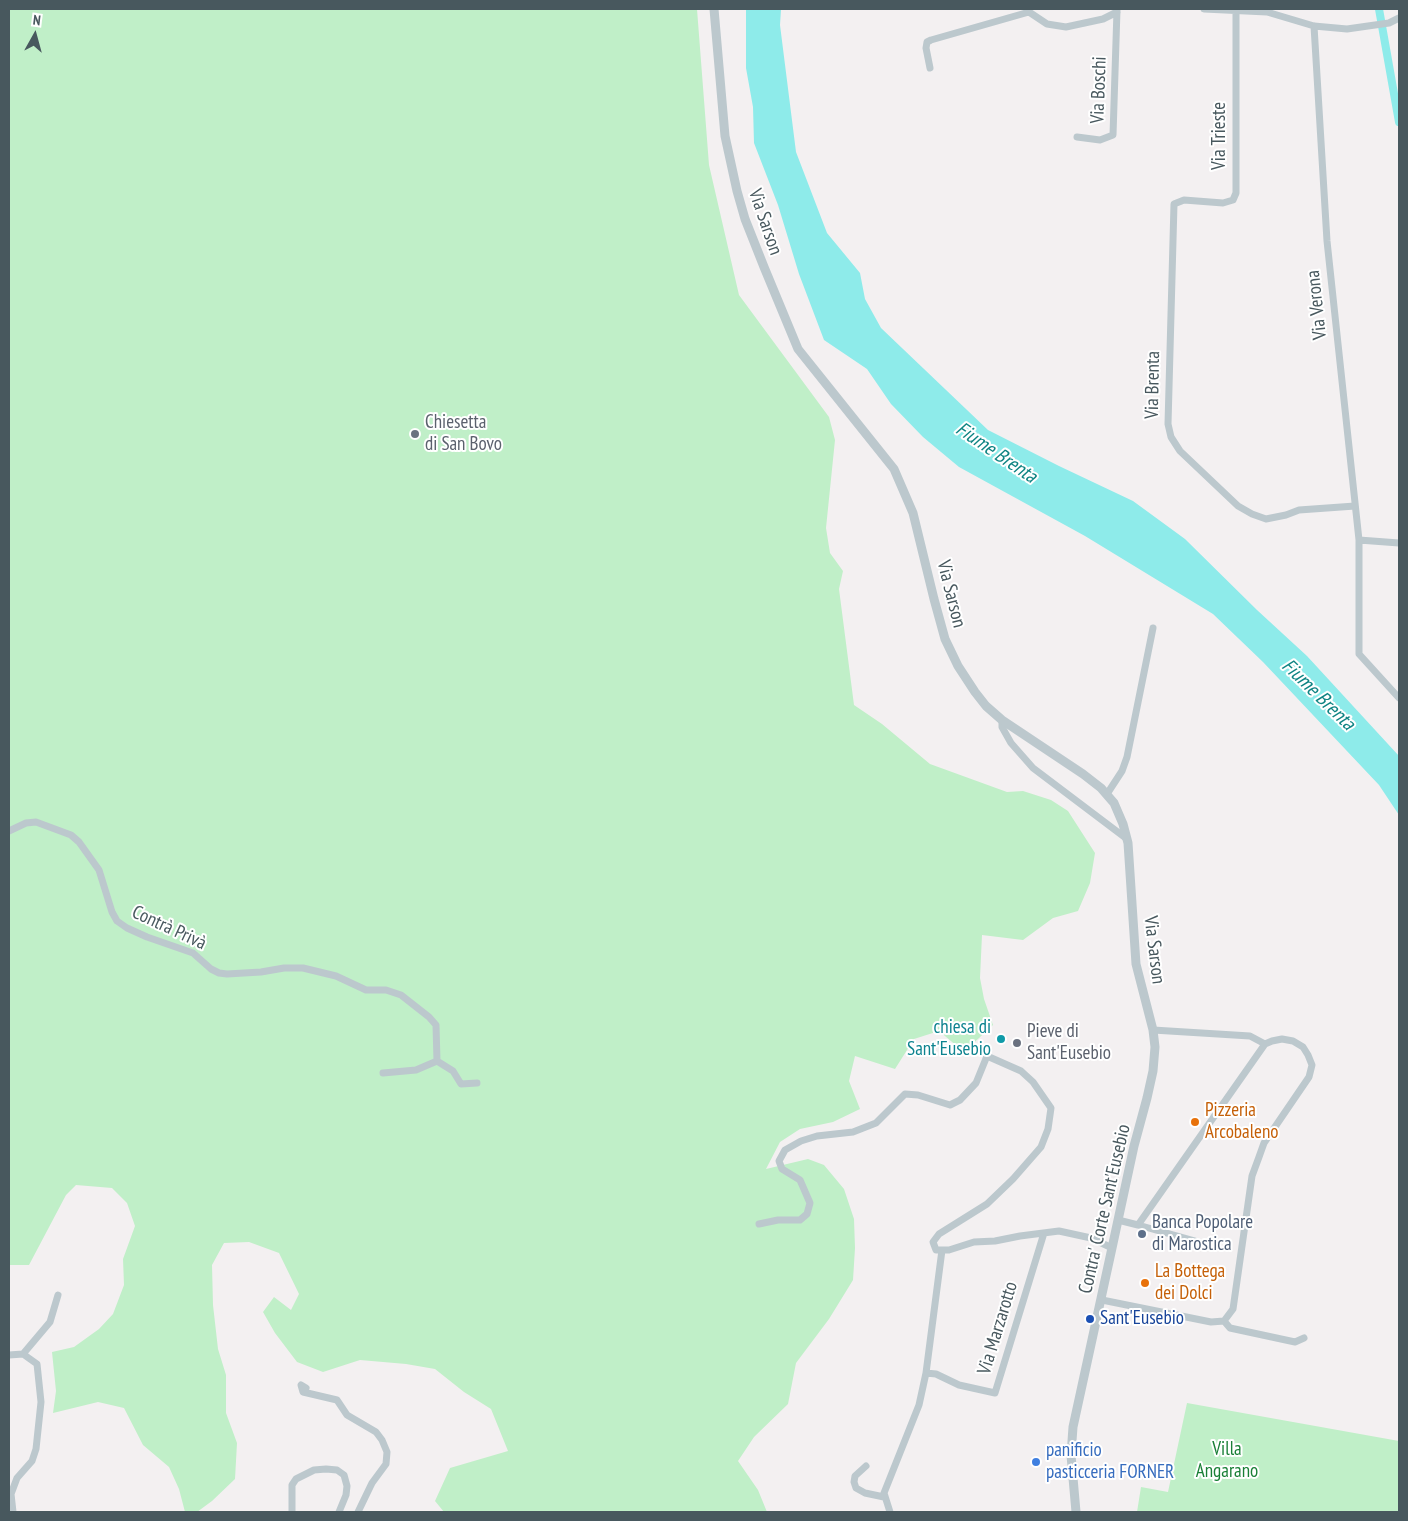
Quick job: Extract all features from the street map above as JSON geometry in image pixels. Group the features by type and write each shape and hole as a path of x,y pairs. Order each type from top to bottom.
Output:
{"street":[{"name":"Via Sarson","path":"714,9 725,136 737,191 746,219 798,349 894,469 913,513 945,639 958,666 975,692 986,706 1002,720 1083,774 1107,794 1114,803 1127,839 1136,964 1153,1030"},
{"path":"1204,9 1267,12 1314,26 1347,29 1389,23 1399,18"},
{"path":"930,68 926,48 927,42 1030,12 1047,24 1066,27 1098,20 1117,10"},
{"name":"Via Boschi","path":"1078,137 1100,140 1113,135 1117,10"},
{"name":"Via Trieste","path":"1174,204 1184,200 1223,203 1233,200 1236,193 1236,11"},
{"name":"Via Verona","path":"1314,26 1327,241 1359,540 1359,654 1399,698"},
{"name":"Via Brenta","path":"1174,204 1168,424 1171,437 1180,451 1238,506 1266,520 1299,510 1355,506"},
{"path":"1359,540 1399,543"},
{"path":"1107,794 1122,771 1127,757 1153,628"},
{"path":"1002,720 1002,727 1011,743 1032,768 1127,839"},
{"name":"Contrà Privà","path":"9,831 21,824 36,822 70,835 78,842 99,870 112,912 117,921 147,937 193,953 218,973 261,972 284,968 302,968 336,976 366,990 386,990 401,995 429,1017 436,1025 437,1061"},
{"path":"1153,1030 1250,1036 1264,1044"},
{"name":"Contra' Corte Sant'Eusebio","path":"1076,1512 1071,1455 1074,1427 1118,1220 1153,1071 1155,1048 1153,1030"},
{"path":"1102,1300 1211,1322 1224,1321 1233,1309 1252,1176 1264,1143 1309,1077 1312,1066 1308,1054 1303,1047 1293,1041 1282,1039 1264,1044 1138,1225"},
{"path":"759,1224 778,1220 800,1220 807,1214 810,1203 800,1180 782,1169 778,1162 784,1150 800,1141 817,1136 853,1132 876,1123 905,1094 918,1095 950,1105 960,1100 976,1083 987,1056 1021,1070 1033,1082 1051,1108 1048,1129 1041,1147 1001,1192 987,1204 939,1234 933,1242 936,1250 949,1250 974,1242 994,1241 1059,1231 1091,1238 1112,1248"},
{"path":"383,1073 416,1070 437,1061 453,1071 461,1084 477,1083"},
{"path":"1118,1220 1195,1241"},
{"name":"Via Marzarotto","path":"926,1373 936,1374 959,1385 995,1392 1044,1233"},
{"path":"890,1512 884,1493 919,1405 926,1373 942,1250"},
{"path":"23,1354 50,1322 58,1295"},
{"path":"1224,1321 1230,1328 1295,1342 1304,1338"},
{"path":"9,1355 23,1354 36,1364 41,1402 36,1449 32,1462 17,1478 11,1494 14,1512"},
{"path":"306,1388 301,1385 303,1392 337,1400 347,1415 376,1432 382,1440 387,1452 386,1464 372,1483 358,1512"},
{"path":"866,1466 855,1476 856,1488 865,1493 884,1497"},
{"path":"292,1512 292,1485 296,1479 314,1470 326,1469 337,1470 344,1475 346,1495 339,1512"}],"green space":[{"path":"9,9 697,9 709,165 739,295 829,417 835,440 826,528 830,553 843,571 839,589 854,705 882,724 930,764 1007,792 1023,791 1051,800 1068,811 1095,853 1090,883 1078,911 1053,918 1023,940 982,935 980,978 984,999 993,1025 964,1052 939,1031 914,1039 895,1069 855,1056 849,1081 860,1109 833,1122 800,1129 780,1142 766,1169 808,1159 824,1165 844,1189 854,1219 855,1248 853,1280 829,1319 796,1363 788,1404 754,1437 738,1461 758,1490 767,1512 444,1512 435,1501 450,1468 508,1451 491,1409 464,1392 435,1369 406,1364 360,1360 323,1372 297,1362 275,1333 263,1312 274,1297 291,1310 299,1294 279,1253 249,1242 224,1243 212,1265 213,1305 218,1349 226,1375 226,1413 237,1443 235,1479 212,1501 197,1512 185,1512 179,1489 169,1467 143,1445 124,1408 98,1402 53,1413 56,1391 52,1352 74,1347 99,1329 113,1314 124,1285 123,1259 135,1226 127,1203 112,1188 76,1185 66,1195 29,1265 9,1265"},
{"name":"Villa Angarano","path":"1187,1403 1399,1441 1399,1512 1137,1512 1141,1487 1168,1492"}],"water":[{"name":"Fiume Brenta","path":"746,9 781,9 780,25 796,152 827,233 860,273 865,299 881,328 988,430 1133,501 1185,539 1307,656 1399,756 1399,815 1379,785 1263,662 1213,614 1085,536 959,467 923,437 891,404 867,369 824,340 799,274 778,205 754,143 753,107 746,68"}],"waterway":[{"path":"1379,9 1399,122"}],"place":[{"name":"Chiesetta di San Bovo","path":"415,434"},
{"name":"chiesa di Sant'Eusebio","path":"1001,1039"},
{"name":"Pieve di Sant'Eusebio","path":"1017,1043"},
{"name":"Pizzeria Arcobaleno","path":"1195,1122"},
{"name":"Banca Popolare di Marostica","path":"1142,1234"},
{"name":"La Bottega dei Dolci","path":"1145,1283"},
{"name":"Sant'Eusebio","path":"1090,1319"},
{"name":"panificio pasticceria FORNER","path":"1036,1462"}]}
